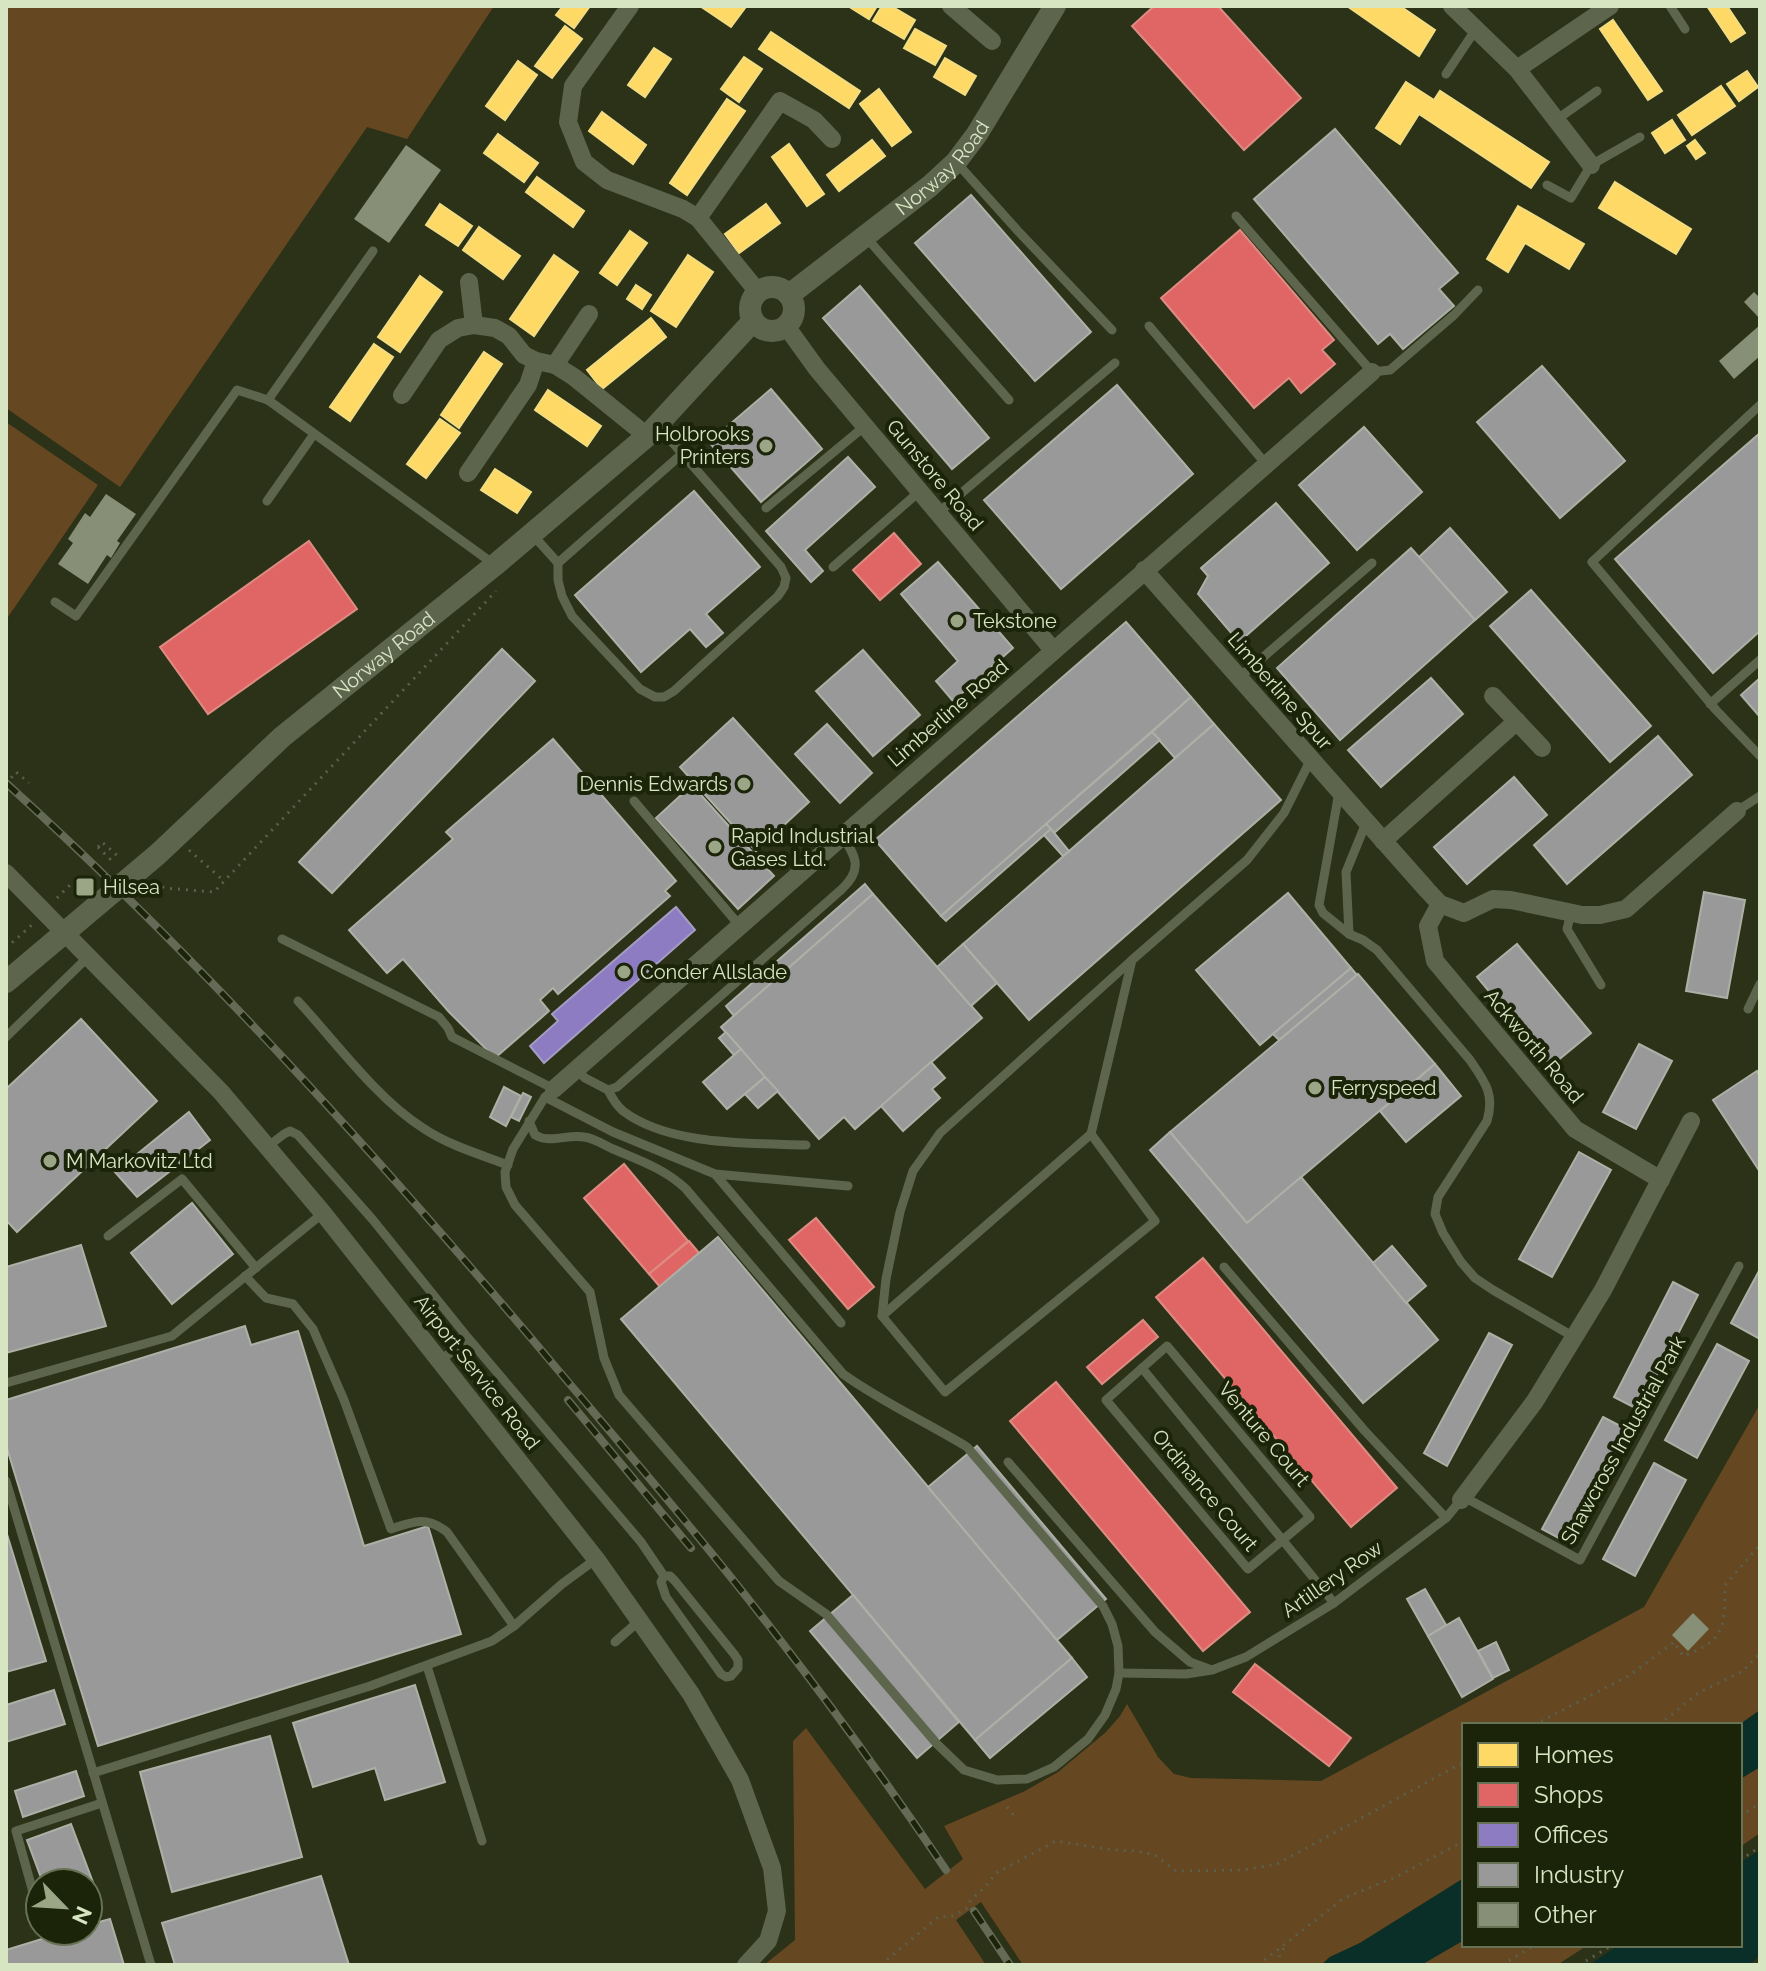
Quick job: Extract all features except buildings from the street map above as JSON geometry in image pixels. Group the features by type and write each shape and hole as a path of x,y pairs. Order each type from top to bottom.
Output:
{"street":[{"path":"630,6 573,86 568,122 584,162 607,180 683,209 698,218 758,292"},
{"path":"951,6 992,41"},
{"name":"Norway Road","path":"789,295 930,186 956,162 977,134 1055,6"},
{"path":"1452,6 1517,69 1591,165"},
{"path":"1517,69 1610,6"},
{"path":"698,218 780,101 814,120 832,139"},
{"path":"469,282 474,325"},
{"path":"778,288 789,295 794,310 786,326 767,331 753,321 750,307 758,292 778,288"},
{"path":"555,365 589,314"},
{"name":"Norway Road","path":"10,979 158,854 282,737 498,562 652,430 753,321"},
{"path":"402,395 439,340 458,328 474,325 495,328 509,336 524,355 555,365 652,430"},
{"name":"Gunstore Road","path":"786,326 817,369 1053,650"},
{"path":"468,473 528,385 536,361"},
{"name":"Limberline Road","path":"550,1093 1372,372"},
{"name":"Limberline Spur","path":"1144,570 1440,904"},
{"path":"1493,696 1542,748"},
{"path":"1383,841 1517,721"},
{"path":"1440,904 1464,913 1493,899 1582,915 1600,915 1626,909 1737,811"},
{"name":"Airport Service Road","path":"7,876 221,1092 323,1213 596,1559 691,1694 740,1780 772,1868 777,1911 768,1941 746,1965"},
{"name":"Ackworth Road","path":"1440,904 1428,926 1435,961 1575,1129 1661,1180"},
{"path":"1462,1498 1535,1401 1603,1290 1691,1121"}],"lane":[{"path":"1670,6 1685,29"},
{"path":"1446,74 1476,29"},
{"path":"1556,120 1597,91"},
{"path":"1547,185 1571,198 1591,165 1640,137"},
{"path":"956,162 1112,330"},
{"path":"1236,216 1372,372 1390,370 1478,290"},
{"path":"865,236 1009,400"},
{"path":"268,400 373,251"},
{"path":"1149,326 1266,464"},
{"path":"938,513 1115,363"},
{"path":"55,602 76,616 237,390 268,400 498,562"},
{"path":"1760,405 1592,562 1710,704 1760,756"},
{"path":"766,508 865,426"},
{"path":"532,533 558,563 562,596 572,616 640,689 655,697 664,697 674,691 778,596 786,578 781,567 683,453 652,430"},
{"path":"267,501 314,434"},
{"path":"558,563 683,453"},
{"path":"833,567 920,491"},
{"path":"1239,678 1372,563"},
{"path":"1710,704 1760,660"},
{"path":"1091,1134 1155,1221 945,1392 882,1316 900,1212 913,1171 940,1133 1247,860 1284,813 1311,759"},
{"path":"1339,792 1319,905 1323,913 1349,934 1377,950 1470,1060 1490,1097 1487,1121 1438,1197 1435,1214 1443,1233 1475,1278 1574,1337"},
{"path":"1737,811 1760,796"},
{"path":"634,801 739,925"},
{"path":"1349,934 1346,872 1366,823"},
{"path":"608,1090 617,1087 850,881 856,869 855,859 842,835"},
{"path":"1571,913 1567,929 1601,985"},
{"path":"282,939 439,1017 452,1037 613,1132 715,1174 848,1186"},
{"path":"6,1037 89,956"},
{"path":"882,1316 1091,1134 1132,960"},
{"path":"1748,1009 1760,984"},
{"path":"298,1001 403,1114 446,1141 508,1165"},
{"path":"576,1069 585,1078 608,1090 623,1111 645,1124 680,1135 748,1143 806,1145"},
{"path":"529,1121 535,1135 544,1140 586,1137 674,1178 843,1374 967,1447 1103,1606 1112,1624 1118,1646 1116,1689 1105,1715 1088,1739 1054,1767 1027,1779 997,1780 964,1770 937,1744 826,1614 779,1581 619,1395 604,1358 590,1292 515,1205 506,1187 505,1172 513,1149 529,1121 550,1093"},
{"path":"267,1147 290,1131 298,1135 373,1220 468,1338 641,1542 664,1576"},
{"path":"715,1174 841,1323"},
{"path":"108,1236 182,1179 256,1268"},
{"path":"6,1383 172,1336 323,1213"},
{"name":"Shawcross Industrial Park","path":"1462,1498 1580,1560 1739,1266"},
{"path":"1224,1267 1364,1430 1446,1518"},
{"path":"245,1276 266,1298 293,1304 313,1329 344,1400 391,1529 419,1521 437,1524 447,1532 514,1626"},
{"path":"440,1361 468,1338"},
{"name":"Venture Court","path":"1142,1368 1167,1346 1310,1517 1282,1541"},
{"path":"1142,1368 1334,1603"},
{"name":"Ordinance Court","path":"1142,1368 1106,1400 1248,1569 1282,1541"},
{"path":"1008,1462 1155,1632 1190,1662 1212,1670"},
{"path":"6,1481 151,1965"},
{"name":"Artillery Row","path":"1119,1673 1186,1674 1212,1670 1246,1657 1334,1603 1446,1518 1462,1498"},
{"path":"93,1773 427,1666 492,1641 596,1559"},
{"path":"664,1576 670,1576 675,1581 738,1660 738,1668 731,1676 721,1674 666,1597 661,1582 664,1576"},
{"path":"615,1642 639,1621"},
{"path":"427,1666 482,1841"},
{"path":"26,1867 16,1831 102,1803"}],"path":[{"path":"164,888 214,892 496,594 498,562"},
{"path":"6,784 16,772 29,783"},
{"path":"174,837 224,881"},
{"path":"108,862 110,859 98,847 102,842 118,857"},
{"path":"6,948 46,913"},
{"path":"1538,1723 1630,1675 1674,1642 1683,1656 1703,1649 1722,1631 1725,1585 1760,1545"},
{"path":"1661,1723 1698,1693 1743,1671 1760,1653"},
{"path":"881,1965 938,1917 953,1916 966,1909 996,1873 1056,1841 1155,1855 1176,1871 1243,1870 1277,1864 1462,1763"},
{"path":"1742,1815 1760,1803"},
{"path":"1007,1807 1015,1817"},
{"path":"1258,1965 1344,1898 1396,1877 1462,1842"},
{"path":"1742,1859 1760,1847"},
{"path":"1278,1965 1288,1940"},
{"path":"1502,1965 1532,1947"},
{"path":"1579,1965 1610,1947"}],"shaded area":[{"path":"6,6 494,6 407,139 367,127 120,487 6,408"},
{"path":"6,422 98,485 6,620"},
{"path":"1760,1404 1760,1710 1742,1723 1462,1723 1462,1879 1321,1965 1023,1965 981,1902 956,1920 986,1965 764,1965 795,1940 793,1741 806,1728 925,1889 963,1859 944,1826 1025,1791 1058,1772 1106,1732 1127,1704 1158,1757 1174,1774 1191,1778 1321,1781 1644,1607"},
{"path":"1760,1767 1760,1833 1742,1846 1742,1778"},
{"path":"1462,1941 1462,1947 1585,1947 1557,1965 1421,1965"}],"water":[{"path":"1760,1710 1760,1767 1742,1778 1742,1723"},
{"path":"1760,1850 1760,1956 1749,1965 1589,1965 1616,1947 1742,1947 1742,1862"},
{"path":"1462,1879 1462,1941 1421,1965 1321,1965 1330,1957 1360,1943"}],"railway":[{"path":"6,783 78,849 216,987 349,1130 479,1277 749,1599 842,1722 946,1870"},
{"path":"568,1400 691,1548"},
{"path":"974,1911 1010,1965"}],"place":[{"name":"Holbrooks Printers","path":"766,446"},
{"name":"Tekstone","path":"957,621"},
{"name":"Dennis Edwards","path":"744,784"},
{"name":"Rapid Industrial Gases Ltd.","path":"715,847"},
{"name":"Hilsea","path":"85,887"},
{"name":"Conder Allslade","path":"624,972"},
{"name":"Ferryspeed","path":"1315,1088"},
{"name":"M Markovitz Ltd","path":"50,1161"}]}
